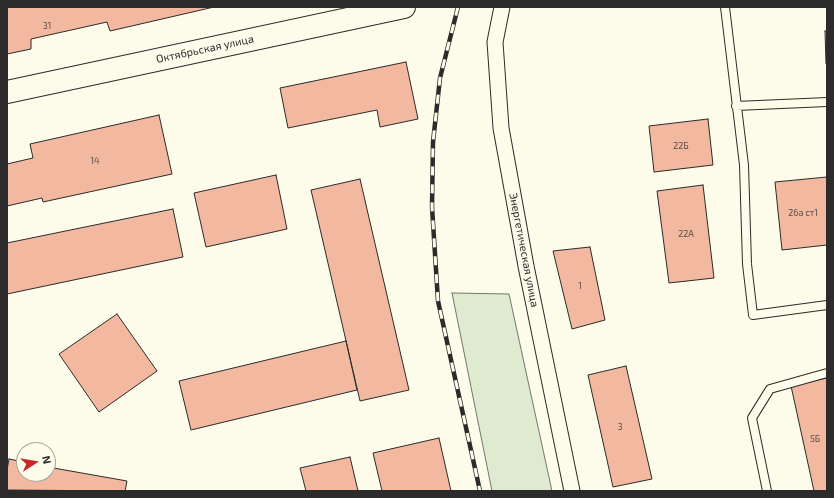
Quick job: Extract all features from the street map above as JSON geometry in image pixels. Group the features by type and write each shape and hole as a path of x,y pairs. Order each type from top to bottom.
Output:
{"street":[{"name":"Октябрьская улица","path":"7,92 404,7"},
{"name":"Энергетическая улица","path":"502,7 495,42 501,128 526,266 572,491"}],"lane":[{"path":"725,7 744,165 747,264 753,315 827,305"},
{"path":"736,106 827,102"},
{"path":"767,491 752,418 770,389 827,373"}],"green space":[{"path":"452,293 509,294 552,491 492,491"}],"building":[{"path":"7,7 214,7 110,31 107,22 31,39 31,49 7,54"},
{"path":"825,31 827,31 827,64 826,64"},
{"path":"406,62 418,119 380,127 377,110 288,128 280,88"},
{"path":"159,115 172,174 43,202 42,198 7,206 7,164 33,158 30,144"},
{"path":"708,119 713,165 654,172 649,126"},
{"path":"276,175 287,229 206,247 194,193"},
{"path":"827,177 827,245 782,250 775,182"},
{"path":"360,179 409,390 360,401 311,190"},
{"path":"703,185 714,278 669,283 657,191"},
{"path":"173,209 183,257 7,294 7,243"},
{"path":"590,247 605,320 572,329 553,251"},
{"path":"117,314 157,371 99,412 59,354"},
{"path":"346,341 357,390 191,430 179,381"},
{"path":"626,366 652,479 613,487 588,375"},
{"path":"827,378 827,491 814,491 791,386"},
{"path":"439,438 451,491 382,491 373,453"},
{"path":"350,457 358,491 306,491 300,468"},
{"path":"9,459 16,460 16,482 56,482 56,468 127,481 125,491 7,490 7,470"}],"railway":[{"path":"458,7 440,78 433,142 432,207 438,301 480,491"}]}
